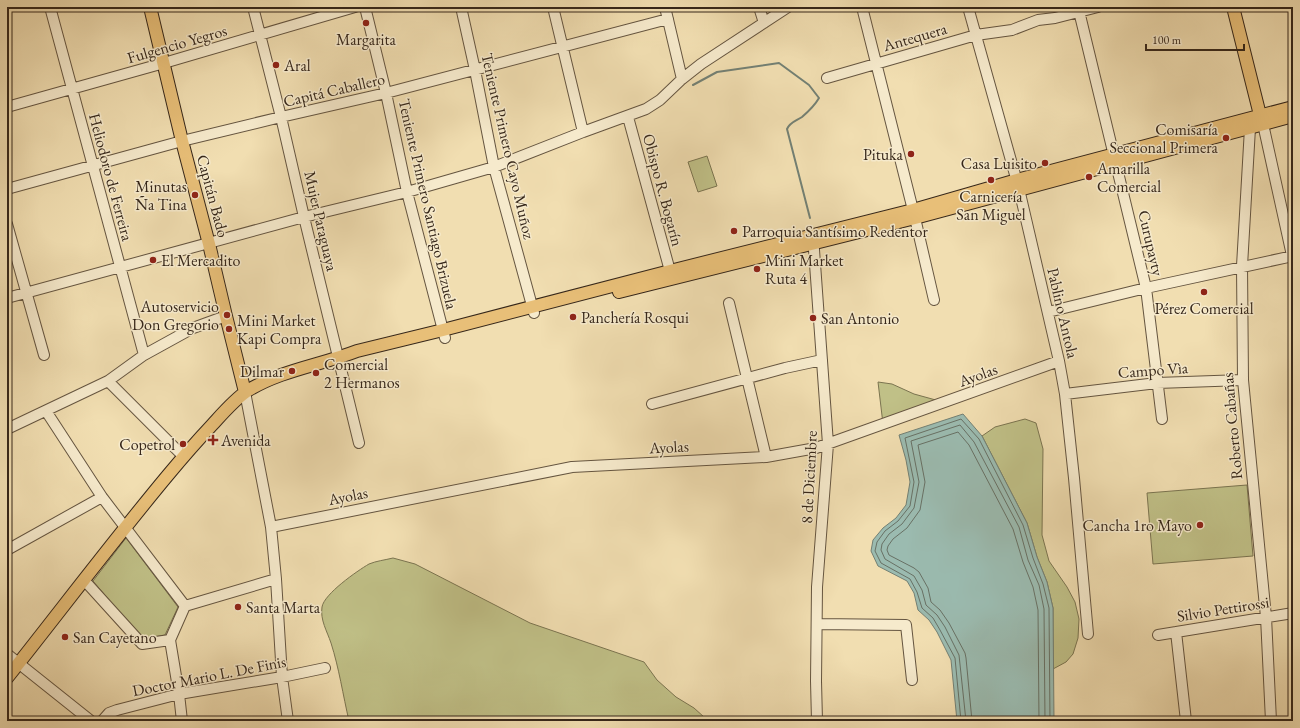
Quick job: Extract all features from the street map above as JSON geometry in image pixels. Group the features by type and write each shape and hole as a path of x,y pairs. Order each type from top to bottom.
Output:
{"main road":[{"name":"Capitán Bado","path":"150,7 182,142 209,244 245,392"},
{"path":"1233,7 1262,120"},
{"path":"1115,158 1250,128 1262,120 1293,107"},
{"path":"533,310 914,214 1018,184 1262,120 1293,116"},
{"path":"7,678 125,528 184,456 229,407 245,392 262,382 276,376 342,357 358,355 444,334 670,271 814,239"}],"street":[{"name":"Heliodoro de Ferreira","path":"50,7 144,355"},
{"name":"Mujer Paraguaya","path":"254,7 304,218 342,357 359,443"},
{"name":"Fulgencio Yegros","path":"7,107 355,7"},
{"name":"Teniente Primero Santiago Brizuela","path":"365,7 386,93 407,192 444,334"},
{"name":"Teniente Primero Cayo Muñoz","path":"461,7 494,167 533,310"},
{"path":"553,7 583,132"},
{"path":"665,7 682,78"},
{"path":"759,7 764,23"},
{"path":"7,298 304,218 407,192 494,167 646,109 660,100 682,78 701,64 788,7"},
{"path":"862,7 934,300"},
{"name":"Pablino Antola","path":"968,7 1018,184 1060,361 1074,478 1088,634"},
{"name":"Antequera","path":"827,78 976,35 1012,30 1038,20 1077,9 1098,7"},
{"name":"Curupayty","path":"1077,9 1146,288 1162,419"},
{"name":"Capitá Caballero","path":"7,189 182,142 386,93 563,48 668,19"},
{"name":"Obispo R. Bogarín","path":"628,117 670,271"},
{"path":"1048,312 1242,266 1293,258 1262,120"},
{"name":"Roberto Cabañas","path":"1250,128 1242,266 1244,380 1266,617 1272,721"},
{"path":"7,224 25,293 44,355"},
{"name":"8 de Diciembre","path":"814,239 828,444 817,587 817,721"},
{"path":"729,303 766,457"},
{"path":"7,429 108,381 144,355 193,328 226,316"},
{"path":"652,404 785,368 822,360"},
{"name":"Ayolas","path":"271,527 572,467 766,457 816,448 1060,361"},
{"name":"Campo Vìa","path":"1065,394 1157,383 1244,380"},
{"path":"108,381 184,456"},
{"path":"245,392 271,527 282,677 288,721"},
{"path":"46,411 102,497 185,606"},
{"path":"7,550 102,497"},
{"path":"182,721 170,640 185,606 276,579"},
{"path":"84,580 142,644 170,640"},
{"name":"Silvio Pettirossi","path":"1158,635 1293,613"},
{"path":"817,624 906,625 912,680"},
{"path":"1176,632 1186,721"},
{"path":"7,654 91,721"},
{"name":"Doctor Mario L. De Finis","path":"102,721 109,713 117,710 179,694 282,677 325,668"}],"green space":[{"path":"707,156 717,186 698,192 688,162"},
{"path":"878,382 892,384 914,394 943,402 883,424"},
{"path":"1025,419 1036,423 1043,449 1042,535 1049,561 1067,587 1075,602 1079,619 1078,638 1073,654 1066,662 1053,669 1053,608 1047,582 1037,557 1027,523 982,436 995,427"},
{"name":"Cancha 1ro Mayo","path":"1247,485 1253,556 1153,564 1147,493"},
{"path":"126,538 178,607 165,635 142,639 93,581"},
{"path":"393,558 415,564 530,623 644,662 657,680 676,697 694,708 704,717 706,721 349,721 336,662 323,621 322,607 328,596 357,572 369,564"}],"water":[{"path":"963,414 982,436 1027,523 1037,557 1047,582 1053,608 1054,721 957,721 951,660 937,632 929,620 918,610 914,593 907,581 878,566 871,551 873,540 883,528 896,518 906,505 910,482 899,435"}],"waterway":[{"path":"693,85 717,72 779,63 809,85 819,98 814,106 802,117 791,123 787,129 810,218"}],"place":[{"name":"Margarita","path":"366,23"},
{"name":"Aral","path":"276,65"},
{"name":"Comisaría Seccional Primera","path":"1226,138"},
{"name":"Pituka","path":"911,154"},
{"name":"Casa Luisito","path":"1045,163"},
{"name":"Amarilla Comercial","path":"1089,177"},
{"name":"Carnicería San Miguel","path":"991,180"},
{"name":"Minutas Ña Tina","path":"195,195"},
{"name":"Parroquia Santísimo Redentor","path":"734,231"},
{"name":"El Mercadito","path":"153,260"},
{"name":"Mini Market Ruta 4","path":"757,269"},
{"name":"Pérez Comercial","path":"1204,292"},
{"name":"Autoservicio Don Gregorio","path":"227,315"},
{"name":"Panchería Rosqui","path":"573,317"},
{"name":"San Antonio","path":"813,318"},
{"name":"Mini Market Kapi Compra","path":"229,329"},
{"name":"Dilmar","path":"292,371"},
{"name":"Comercial 2 Hermanos","path":"316,373"},
{"name":"Avenida","path":"213,440"},
{"name":"Copetrol","path":"183,444"},
{"name":"Cancha 1ro Mayo","path":"1200,525"},
{"name":"Santa Marta","path":"238,607"},
{"name":"San Cayetano","path":"65,637"}]}
